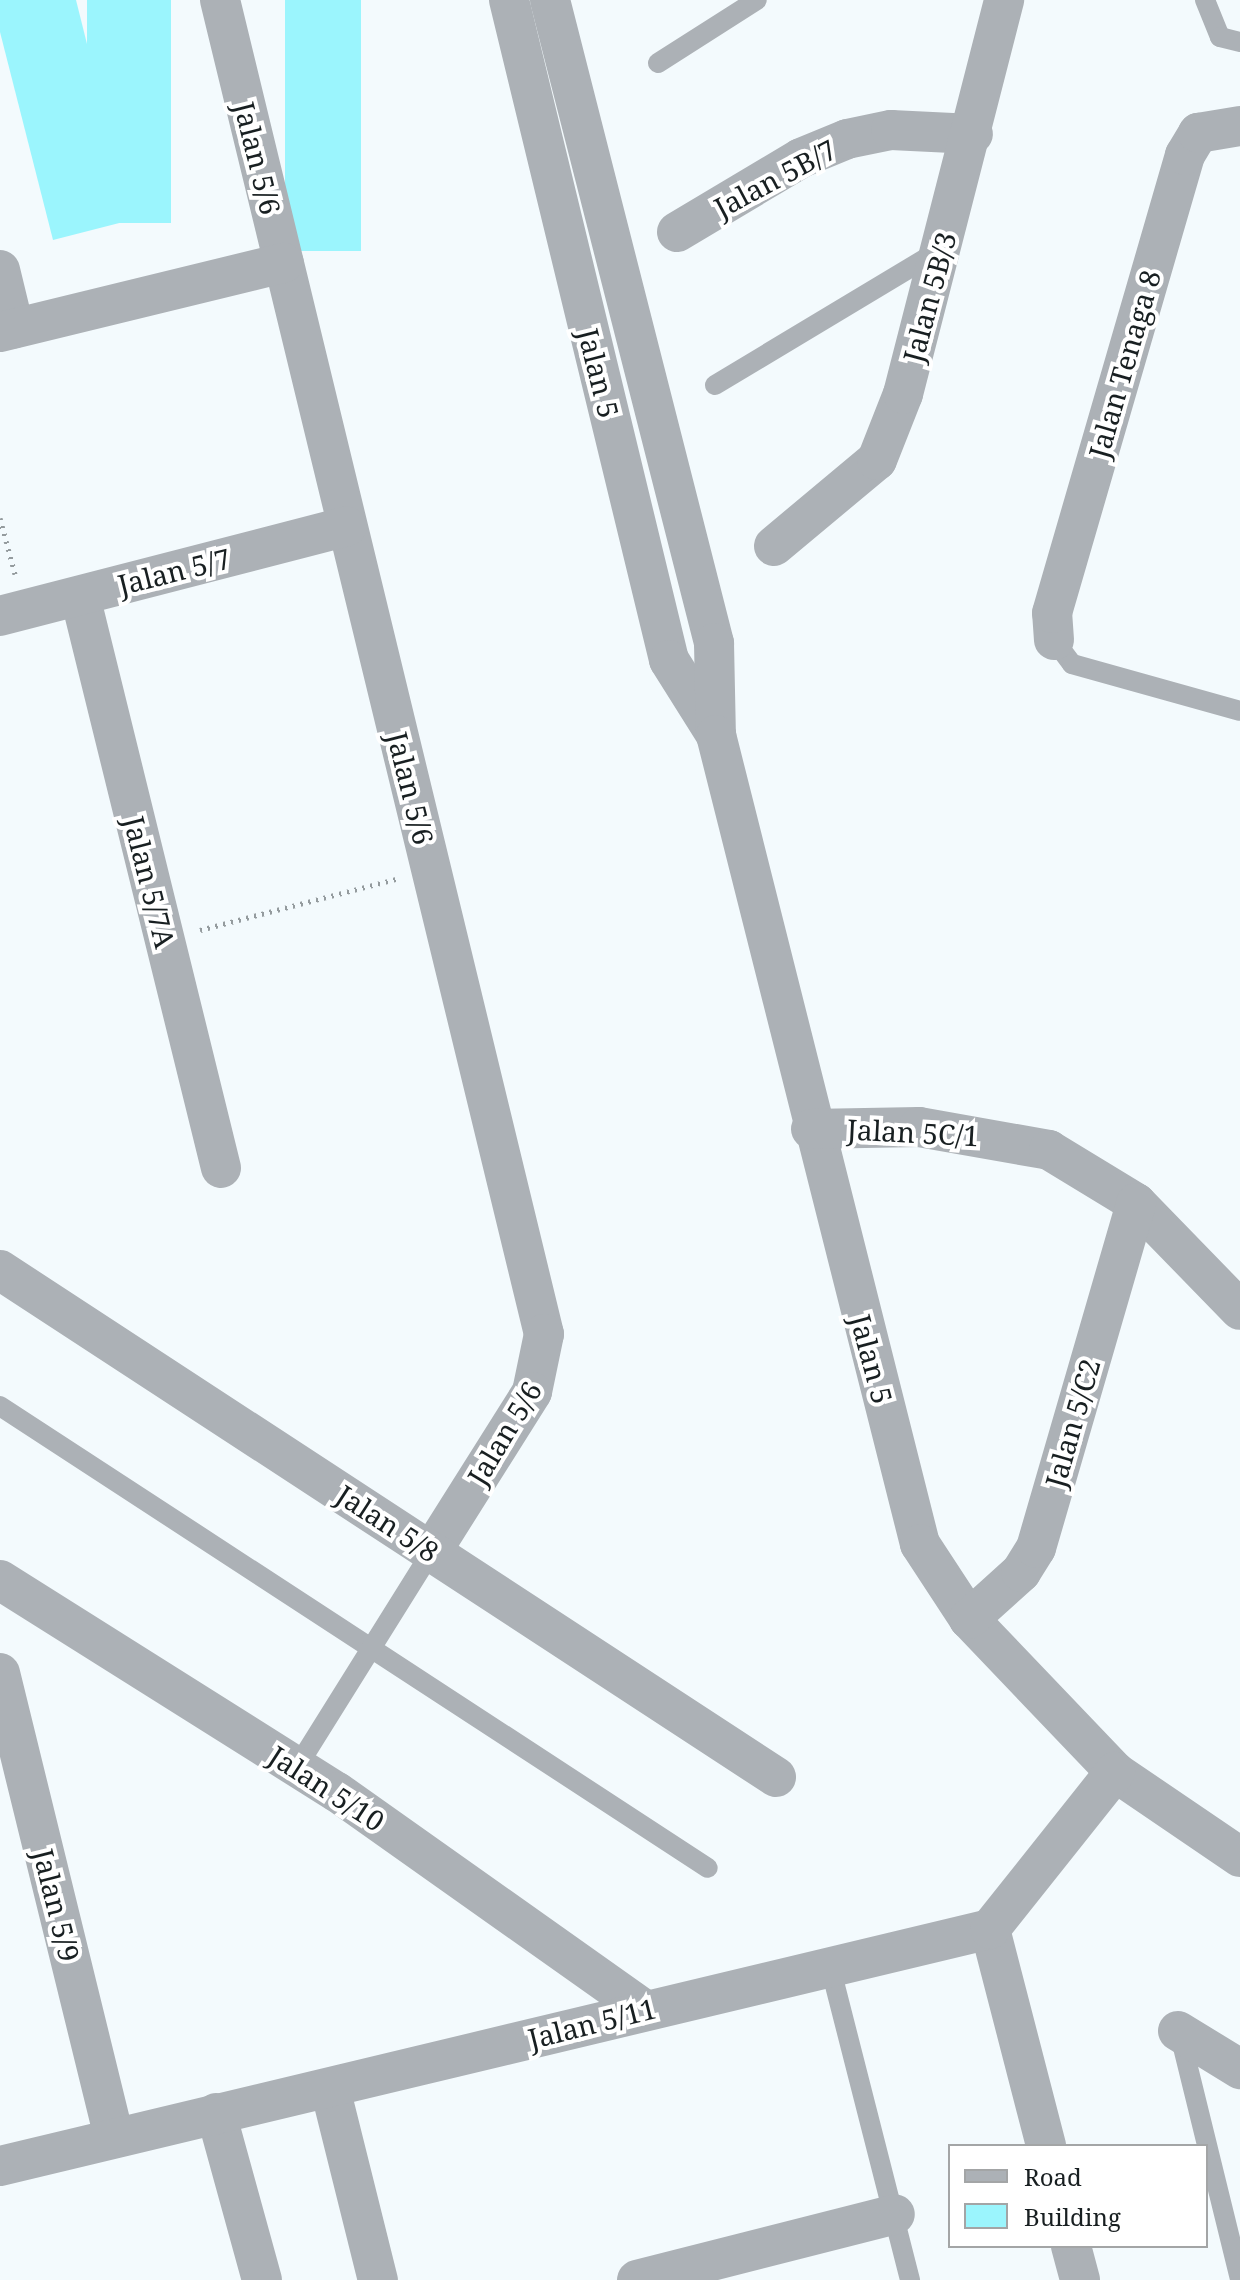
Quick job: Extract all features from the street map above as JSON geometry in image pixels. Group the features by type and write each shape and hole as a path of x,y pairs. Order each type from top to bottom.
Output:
{"street":[{"name":"Jalan 5/6","path":"220,0 544,1334 532,1392 432,1551"},
{"name":"Jalan 5","path":"509,0 669,660 716,735"},
{"name":"Jalan 5","path":"550,0 714,643 716,735 811,1129 920,1544 969,1619 1115,1772 1240,1857"},
{"name":"Jalan 5B/3","path":"774,546 877,460 903,394 973,134 1004,0"},
{"name":"Jalan Tenaga 8","path":"1054,640 1052,613 1185,155 1198,133 1240,126"},
{"name":"Jalan 5B/7","path":"677,232 801,158 847,139 891,130 973,134"},
{"path":"0,270 7,330 284,263"},
{"name":"Jalan 5/7","path":"13,613 347,526"},
{"name":"Jalan 5/7A","path":"80,596 221,1168"},
{"name":"Jalan 5C/1","path":"811,1129 981,1133 1049,1150 1136,1203 1240,1310"},
{"name":"Jalan 5/C2","path":"969,1619 1021,1572 1036,1548 1136,1203"},
{"name":"Jalan 5/8","path":"0,1270 776,1777"},
{"name":"Jalan 5/10","path":"0,1580 297,1767 644,2009"},
{"name":"Jalan 5/9","path":"0,1673 114,2138"},
{"path":"1045,2144 990,1929 1115,1772"},
{"name":"Jalan 5/11","path":"0,2166 644,2009 990,1929"},
{"path":"1178,2031 1240,2069"},
{"path":"330,2088 378,2280"},
{"path":"216,2113 262,2280"},
{"path":"637,2280 895,2214"},
{"path":"1072,2248 1080,2280"}],"lane":[{"path":"658,63 757,0"},
{"path":"1205,0 1220,37 1240,42"},
{"path":"715,385 940,250"},
{"path":"1054,640 1072,664 1240,711"},
{"path":"0,1406 708,1868"},
{"path":"297,1767 432,1551"},
{"path":"830,1966 910,2280"},
{"path":"1178,2031 1206,2144"},
{"path":"1208,2151 1240,2280"}],"path":[{"path":"0,518 13,613"},
{"path":"164,939 431,869"}],"building":[{"path":"0,0 76,0 131,220 53,240 0,32"},
{"path":"87,0 171,0 171,223 87,223"},
{"path":"285,0 361,0 361,251 285,251"}]}
